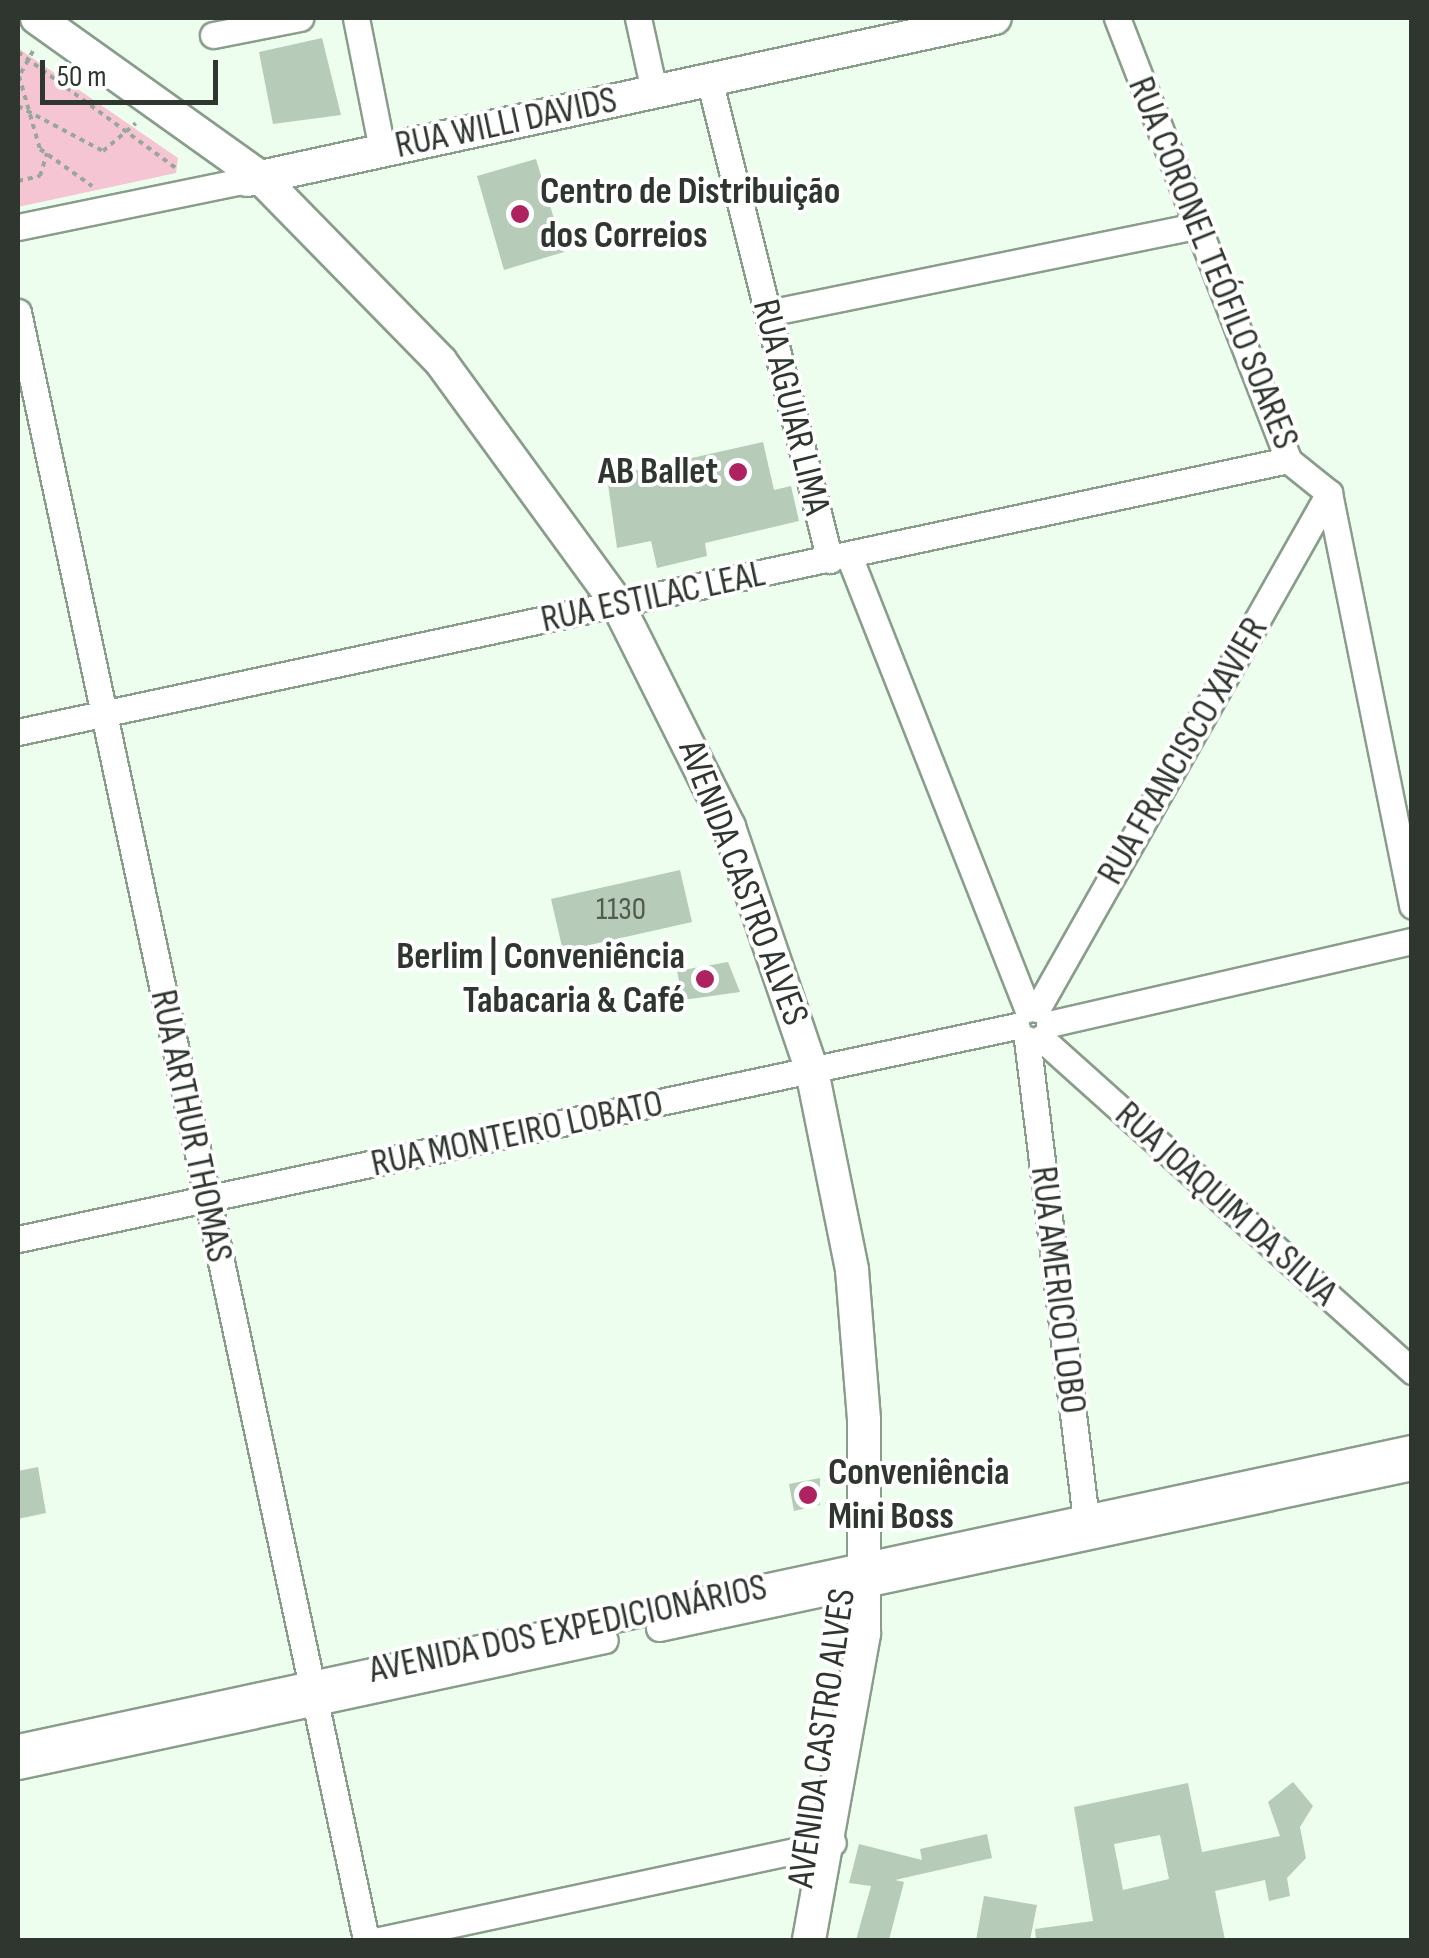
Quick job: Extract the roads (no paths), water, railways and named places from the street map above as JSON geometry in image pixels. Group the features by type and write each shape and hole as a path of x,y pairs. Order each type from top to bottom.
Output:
{"main road":[{"name":"RUA WILLI DAVIDS","path":"249,180 995,18"},
{"name":"AVENIDA CASTRO ALVES","path":"28,39 96,67 249,180 504,453 608,607 746,896 802,1073 842,1272 856,1578 809,1940"},
{"name":"AVENIDA CASTRO ALVES","path":"96,67 138,121 249,180"},
{"name":"AVENIDA CASTRO ALVES","path":"788,1940 822,1846"}],"street":[{"path":"213,35 300,18"},
{"path":"356,18 382,149"},
{"path":"638,18 654,91"},
{"name":"RUA CORONEL TEÓFILO SOARES","path":"1117,18 1194,226 1288,460 1329,493"},
{"name":"RUA AGUIAR LIMA","path":"708,79 768,313 839,558 1033,1024"},
{"name":"RUA WILLI DAVIDS","path":"18,228 96,200 249,180"},
{"path":"768,313 1194,226"},
{"name":"RUA ARTHUR THOMAS","path":"18,312 366,1940"},
{"name":"RUA ESTILAC LEAL","path":"18,732 1288,460"},
{"path":"1329,493 1412,906"},
{"name":"RUA FRANCISCO XAVIER","path":"1033,1024 1329,493"},
{"name":"RUA MONTEIRO LOBATO","path":"18,1238 1412,940"},
{"name":"RUA JOAQUIM DA SILVA","path":"1033,1024 1412,1371"},
{"name":"RUA AMERICO LOBO","path":"1033,1024 1088,1531"},
{"name":"AVENIDA DOS EXPEDICIONÁRIOS","path":"1088,1531 1412,1448"},
{"name":"AVENIDA DOS EXPEDICIONÁRIOS","path":"18,1746 104,1737 856,1578 1412,1467"},
{"name":"AVENIDA DOS EXPEDICIONÁRIOS","path":"18,1766 104,1737"},
{"path":"379,1940 822,1846"}],"place":[{"name":"Centro de Distribuição dos Correios","path":"520,214"},
{"name":"AB Ballet","path":"738,472"},
{"name":"Berlim | Conveniência Tabacaria & Café","path":"705,979"},
{"name":"Conveniência Mini Boss","path":"808,1495"}]}
